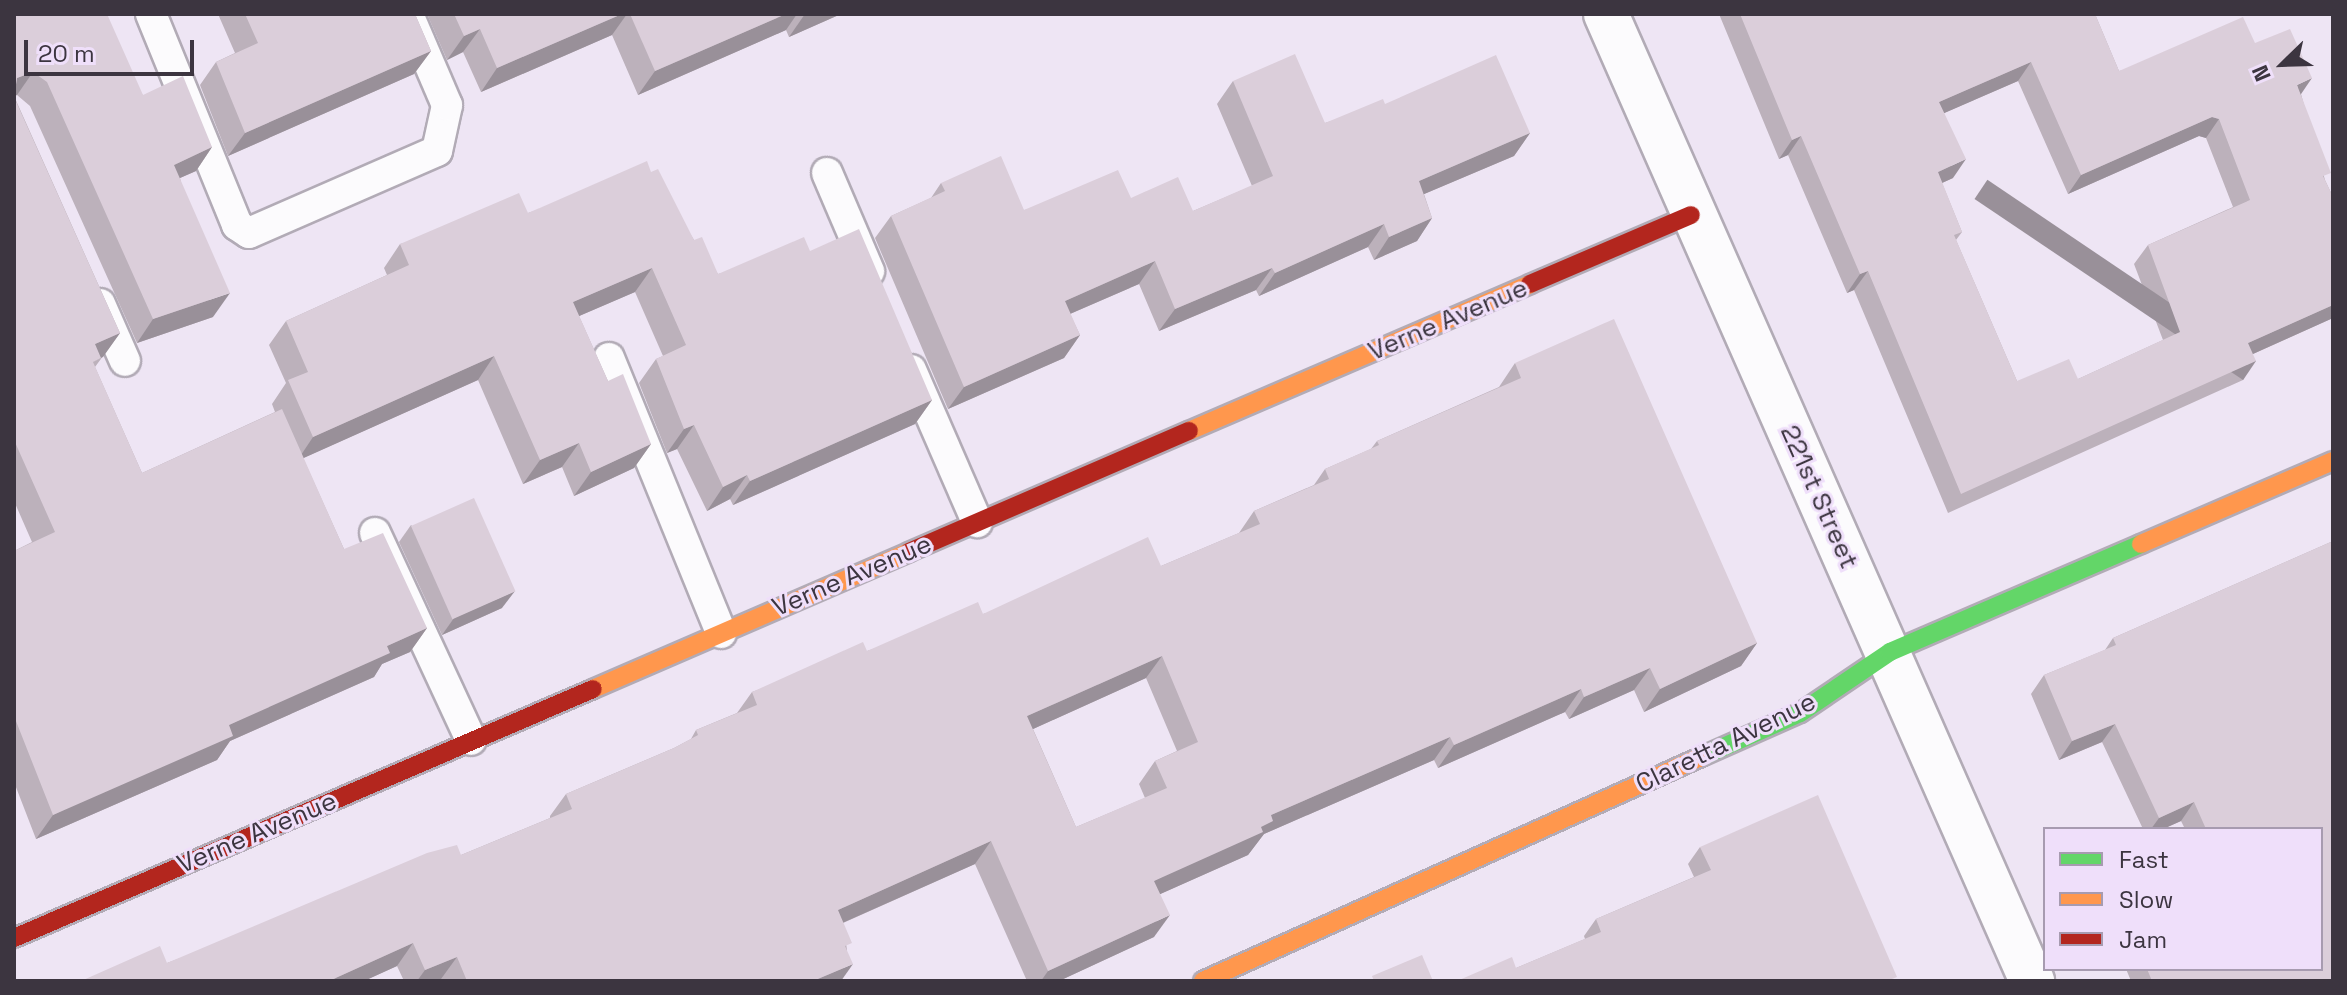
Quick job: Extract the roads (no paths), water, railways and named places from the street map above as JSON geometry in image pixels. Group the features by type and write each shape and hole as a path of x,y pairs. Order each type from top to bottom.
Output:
{"street":[{"name":"221st Street","path":"1606,14 1691,215 1890,652 2032,981"},
{"name":"Verne Avenue","path":"14,938 1691,215"},
{"name":"Claretta Avenue","path":"1203,981 1800,713 1890,652 2333,461"}],"lane":[{"path":"151,14 237,225 249,233 437,151 447,105 408,14"},
{"path":"827,173 884,305"},
{"path":"88,278 125,361"},
{"path":"902,349 977,522"},
{"path":"609,358 721,633"},
{"path":"375,533 471,740"}]}
